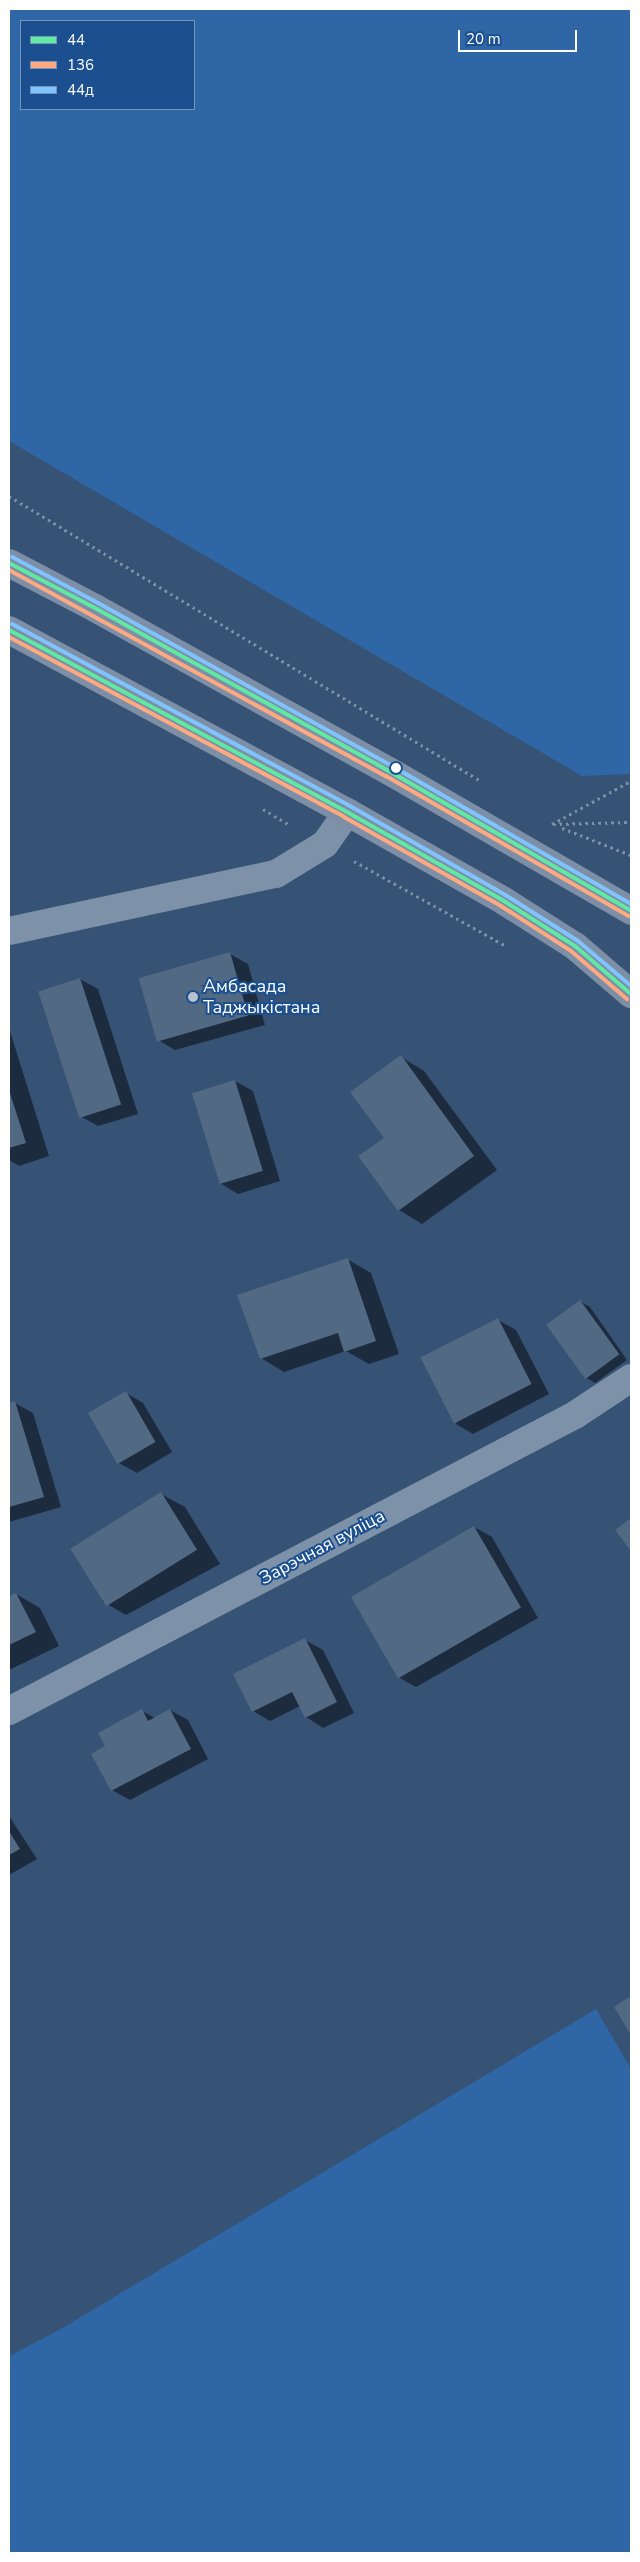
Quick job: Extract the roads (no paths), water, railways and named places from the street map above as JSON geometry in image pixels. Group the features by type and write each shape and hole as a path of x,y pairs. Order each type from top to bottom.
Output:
{"main road":[{"path":"9,563 112,617 534,854 631,911"},
{"path":"9,630 347,812 528,916 575,946 631,994"}],"street":[{"path":"9,931 276,874 325,844 347,812"},
{"name":"Зарэчная вуліца","path":"9,1711 575,1415 631,1378"}],"place":[{"name":"Амбасада Таджыкістана","path":"193,997"}]}
